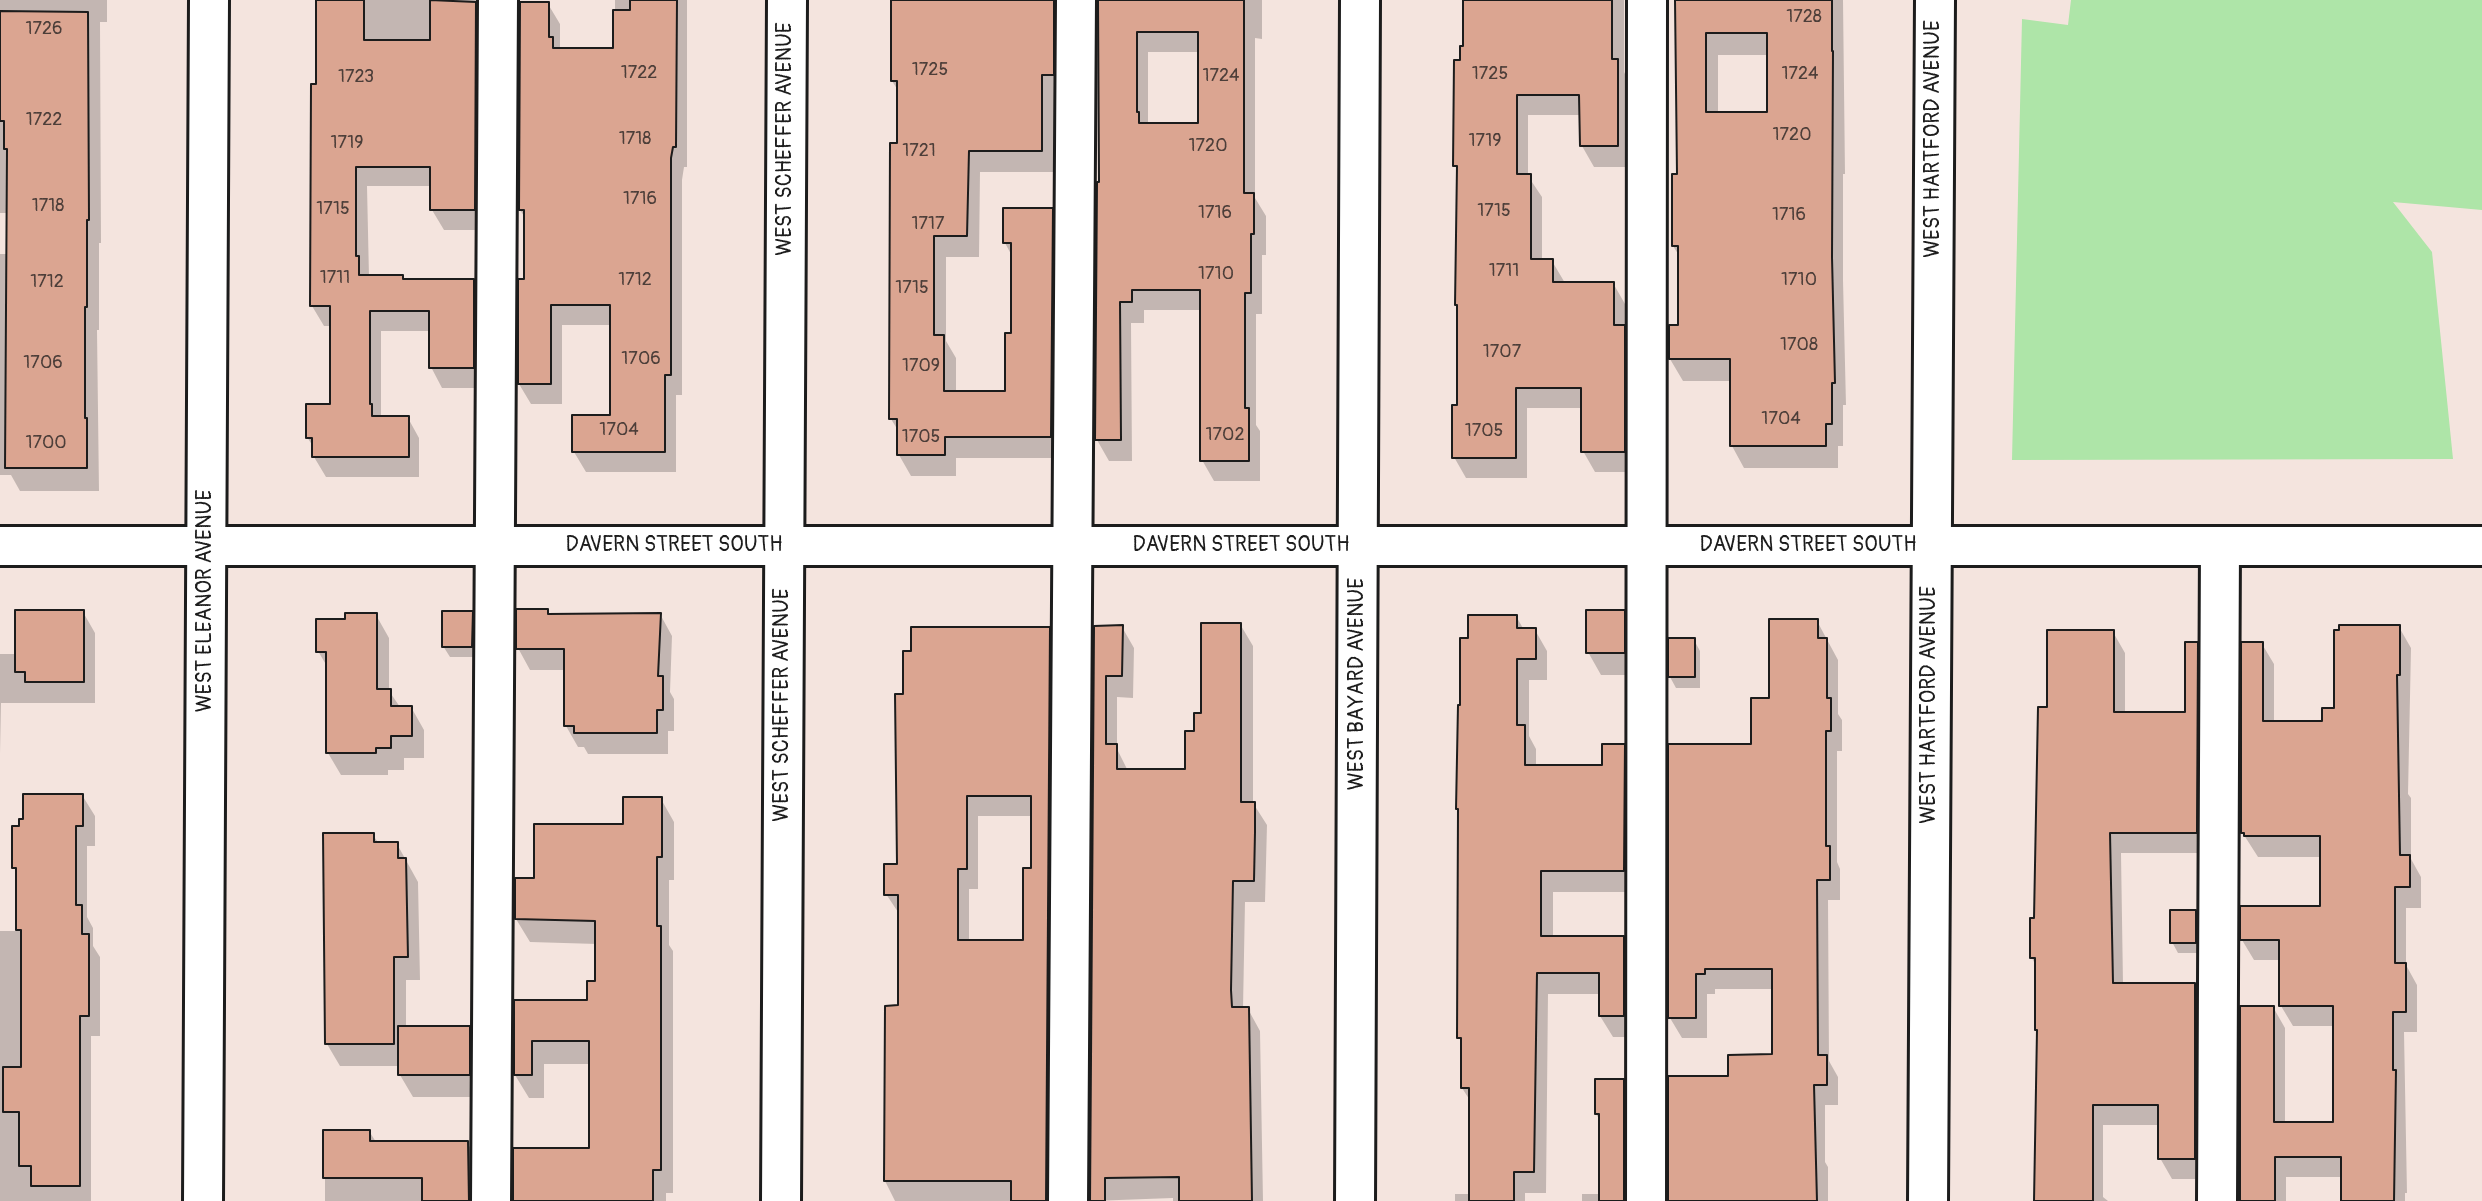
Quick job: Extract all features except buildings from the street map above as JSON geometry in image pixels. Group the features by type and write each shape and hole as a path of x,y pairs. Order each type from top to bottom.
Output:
{"street":[{"name":"WEST ELEANOR AVENUE","path":"203,1201 209,0"},
{"path":"491,1201 498,0"},
{"name":"WEST SCHEFFER AVENUE","path":"781,1201 787,0"},
{"path":"1068,1201 1076,0"},
{"name":"WEST BAYARD AVENUE","path":"1355,1201 1360,0"},
{"path":"1646,1201 1647,0"},
{"name":"WEST HARTFORD AVENUE","path":"1928,1201 1935,0"},
{"name":"DAVERN STREET SOUTH","path":"0,546 2482,546"},
{"path":"2217,1201 2220,546"}],"green space":[{"path":"2071,0 2482,0 2482,210 2393,202 2432,252 2453,459 2012,460 2022,19 2068,25"}]}
